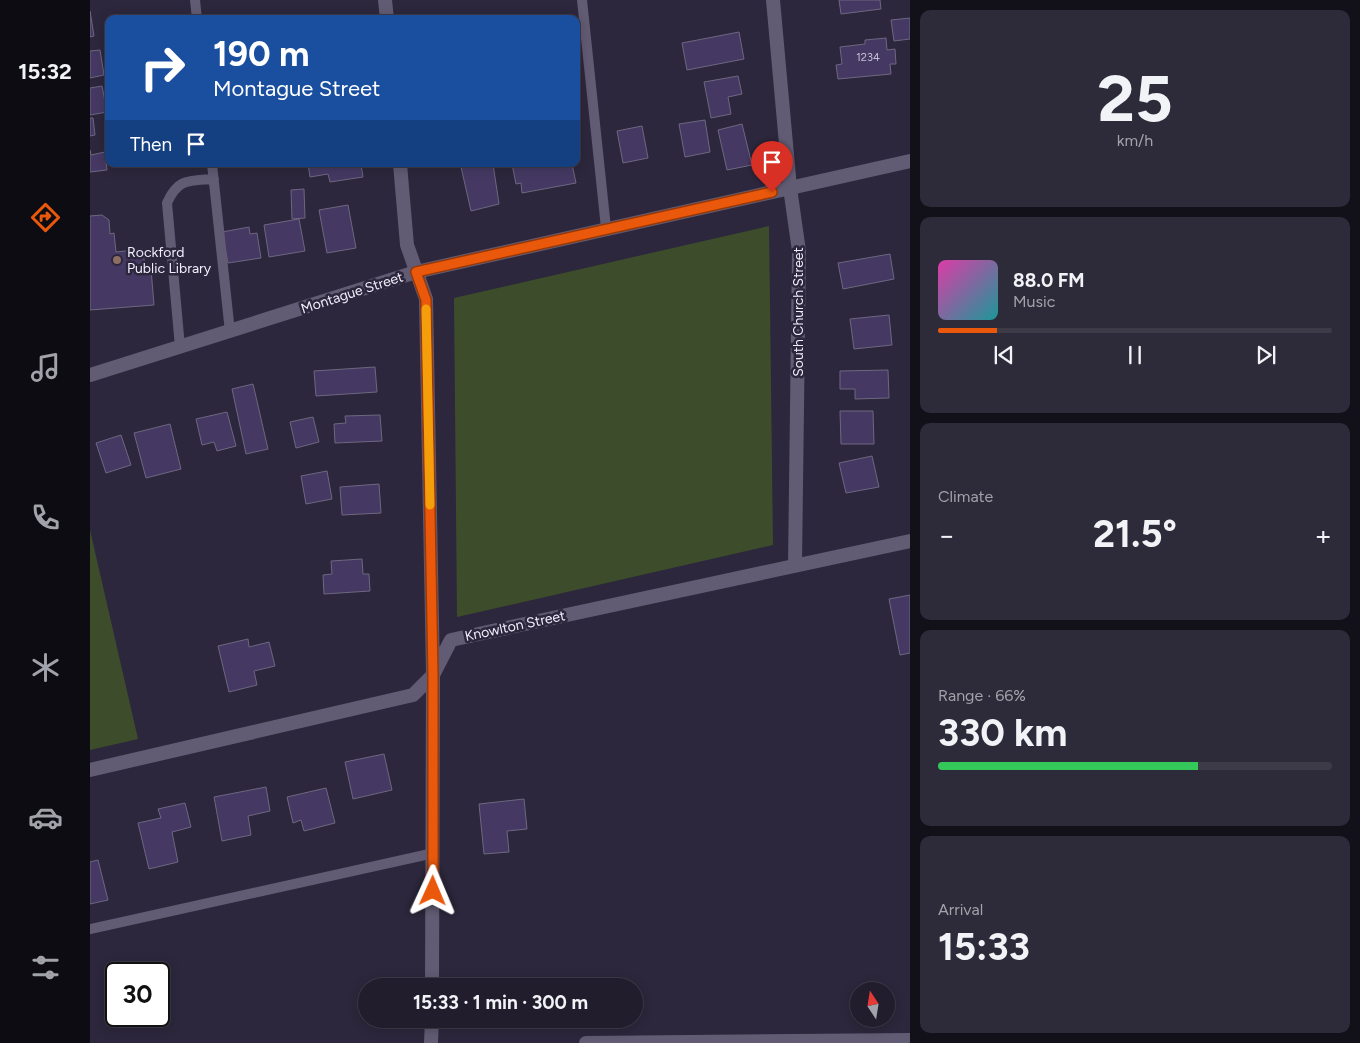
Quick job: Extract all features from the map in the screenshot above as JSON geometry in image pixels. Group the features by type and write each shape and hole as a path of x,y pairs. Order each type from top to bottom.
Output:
{"street":[{"path":"385,0 387,15"},
{"name":"South Church Street","path":"773,0 790,188 799,252 795,565"},
{"name":"Montague Street","path":"90,375 416,272 910,161"},
{"path":"400,167 407,245 426,300 433,675 434,853 432,978"},
{"name":"Knowlton Street","path":"90,770 413,695 433,675 451,640 910,541"},
{"path":"431,1043 432,1028"},
{"path":"586,1043 910,1040"}],"lane":[{"path":"196,0 197,15"},
{"path":"582,0 606,228"},
{"path":"212,167 230,332"},
{"path":"180,347 167,203 173,189 183,182 214,179"},
{"path":"90,930 434,853"}],"green space":[{"path":"769,226 773,545 457,617 454,298"},
{"path":"90,530 138,739 90,750"}],"building":[{"path":"839,0 880,0 881,9 841,14"},
{"path":"90,11 94,36 90,37"},
{"path":"910,18 910,39 894,41 891,20"},
{"path":"739,32 744,59 687,70 682,43"},
{"path":"886,38 887,50 895,49 896,64 890,64 891,74 838,79 836,65 842,64 840,47 865,44 865,40"},
{"path":"100,50 104,75 90,78 90,51"},
{"path":"738,76 742,94 728,97 731,114 711,118 704,82"},
{"path":"102,86 105,112 90,115 90,88"},
{"path":"90,118 93,118 95,135 90,136"},
{"path":"705,120 710,152 685,157 679,124"},
{"path":"742,124 752,165 727,170 718,130"},
{"path":"642,126 648,158 623,163 617,131"},
{"path":"90,150 91,155 105,152 105,167 107,170 90,172"},
{"path":"308,167 361,167 363,177 330,182 328,174 310,177"},
{"path":"461,167 493,167 499,204 471,211"},
{"path":"513,167 573,167 576,183 522,193 521,183 516,184"},
{"path":"304,189 305,218 292,219 291,190"},
{"path":"348,205 356,248 327,253 319,210"},
{"name":"Rockford Public Library","path":"102,215 109,220 110,234 114,233 116,252 143,249 145,269 151,269 154,305 90,310 90,216"},
{"path":"299,219 305,251 269,257 264,225"},
{"path":"249,227 250,234 257,233 261,258 228,263 222,232"},
{"path":"890,254 894,279 843,289 838,263"},
{"path":"889,315 892,345 854,349 850,319"},
{"path":"375,367 377,392 316,396 314,371"},
{"path":"888,370 889,398 855,399 855,389 840,389 840,371"},
{"path":"253,384 268,449 246,454 232,389"},
{"path":"840,411 873,411 874,444 841,444"},
{"path":"227,412 236,446 217,451 214,442 202,445 196,419"},
{"path":"380,415 382,441 335,443 334,424 346,423 345,416"},
{"path":"313,417 319,442 296,448 290,422"},
{"path":"170,424 181,469 146,478 134,433"},
{"path":"121,435 131,465 106,473 96,443"},
{"path":"872,456 879,487 846,493 839,463"},
{"path":"327,471 332,499 306,504 301,476"},
{"path":"379,484 381,513 342,515 340,487"},
{"path":"362,559 363,574 369,574 370,591 324,594 323,575 332,574 331,561"},
{"path":"910,595 910,653 900,655 889,599"},
{"path":"248,639 249,647 269,642 275,666 254,671 257,685 229,692 218,646"},
{"path":"384,754 392,790 353,799 345,762"},
{"path":"266,787 270,811 248,816 251,835 222,841 214,797"},
{"path":"326,788 335,823 304,831 301,820 293,823 287,797"},
{"path":"524,799 527,829 507,831 509,852 484,854 479,804"},
{"path":"185,803 191,827 172,832 178,862 149,869 138,823 161,818 158,809"},
{"path":"98,860 108,900 90,904 90,862"}],"slow traffic":[{"path":"426,309 430,505"}],"place":[{"name":"Rockford Public Library","path":"117,260"}],"route":[{"path":"433,891 433,675 426,300 416,272 772,192"}]}
